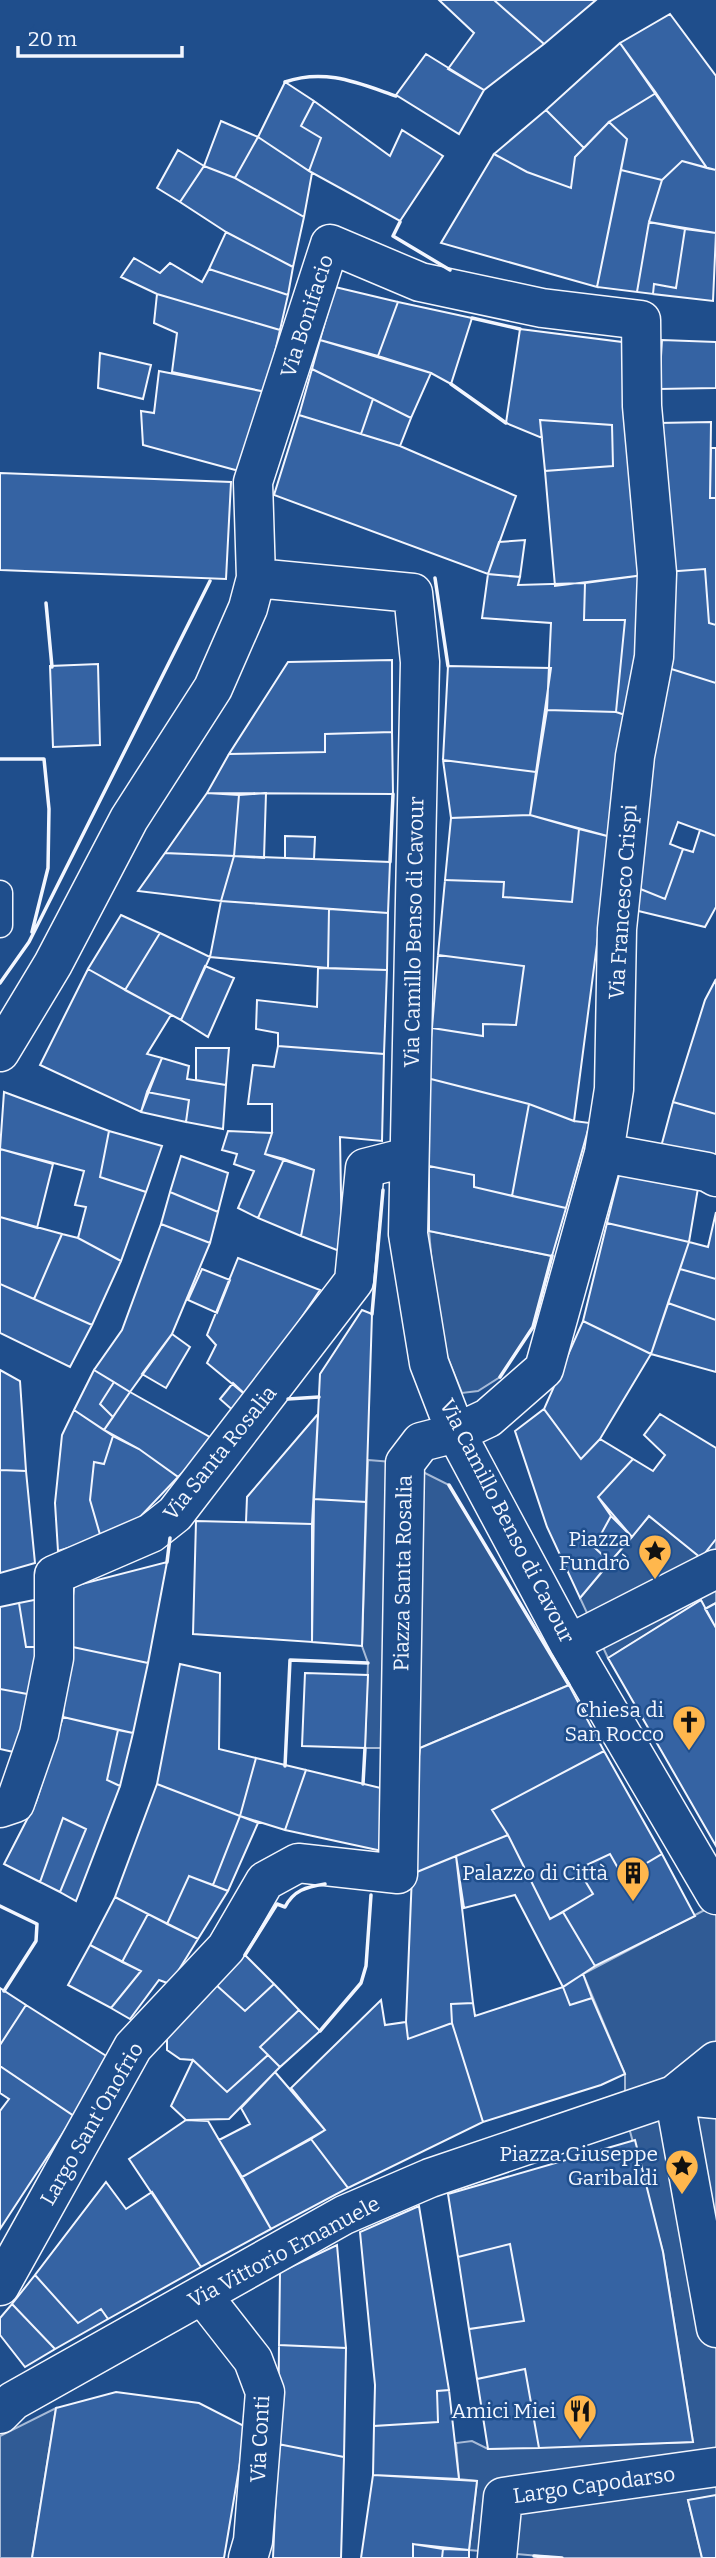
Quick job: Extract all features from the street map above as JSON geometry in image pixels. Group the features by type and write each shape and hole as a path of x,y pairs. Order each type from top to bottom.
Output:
{"street":[{"name":"Via Bonifacio","path":"256,578 253,482 330,244 420,282 542,308 640,320"},
{"name":"Via Francesco Crispi","path":"456,1433 488,1418 544,1369 604,1153 614,1089 617,929 635,756 654,657 657,573 642,406 640,320"},
{"path":"0,1052 53,964 129,819 213,688 248,608 256,578"},
{"name":"Via Camillo Benso di Cavour","path":"256,578 413,593 420,662 408,1234 429,1363 456,1433 569,1644 716,1895"},
{"path":"604,1153 708,1172 716,1177"},
{"name":"Via Santa Rosalia","path":"0,1808 15,1803 39,1734 54,1658 54,1575 151,1533 176,1514 355,1281 365,1168 408,1157"},
{"name":"Piazza Santa Rosalia","path":"398,1874 405,1463 421,1442 456,1433"},
{"path":"569,1644 716,1569"},
{"name":"Largo Sant'Onofrio","path":"0,2286 133,2048 226,1948 265,1881 298,1863 398,1874"},
{"path":"674,2095 716,2061"},
{"path":"674,2095 716,2099"},
{"path":"674,2095 716,2328"},
{"name":"Via Vittorio Emanuele","path":"0,2414 13,2401 344,2215 418,2183 674,2095"},
{"name":"Via Conti","path":"203,2295 253,2360 265,2392 253,2541 248,2558"},
{"name":"Largo Capodarso","path":"497,2555 503,2497 707,2468"}],"lane":[{"path":"0,893 0,925"}],"shaded area":[{"path":"429,1231 552,1256 533,1327 500,1377 478,1391 462,1393 446,1353 435,1297"},
{"path":"368,1460 405,1463 449,1485 569,1685 420,1748 365,1748 368,1663 362,1646"},
{"name":"Piazza Fundrò","path":"649,1516 701,1557 716,1539 716,1603 705,1609 701,1601 608,1658 580,1598"},
{"path":"716,1904 716,2496 688,2500 702,2558 562,2558 469,2550 477,2481 459,2479 456,2443 472,2441 488,2449 693,2442 663,2252 625,2113 625,2074 583,1974"},
{"path":"56,2408 32,2558 0,2558 0,2436"}],"building":[{"path":"439,0 494,0 544,44 484,90 448,69 474,33"},
{"path":"494,0 596,0 544,44"},
{"path":"670,14 716,76 716,170 707,168 620,43"},
{"path":"620,43 656,93 609,122 584,148 546,110"},
{"path":"426,54 484,90 459,134 396,95"},
{"path":"285,82 314,101 301,126 321,138 309,171 258,137"},
{"path":"656,93 707,168 682,161 662,180 621,170 627,139 609,122"},
{"path":"314,101 390,156 402,130 443,156 400,221 309,171 321,138 301,126"},
{"path":"546,110 584,148 575,157 571,188 527,172 494,154"},
{"path":"221,121 258,137 235,178 204,166"},
{"path":"609,122 627,139 597,287 441,243 494,154 527,172 571,188 575,157"},
{"path":"258,137 312,173 304,217 235,178"},
{"path":"178,150 204,166 180,202 157,188"},
{"path":"682,161 716,170 716,233 649,222 662,180"},
{"path":"204,166 235,178 304,217 293,267 226,232 180,202"},
{"path":"621,170 662,180 649,222 637,292 597,287"},
{"path":"649,222 685,229 676,288 654,284 653,294 637,292"},
{"path":"685,229 716,233 713,301 653,294 654,284 676,288"},
{"path":"226,232 293,267 288,295 209,269"},
{"path":"134,258 160,273 170,263 202,282 209,269 288,295 280,330 157,294 121,277"},
{"path":"335,287 398,302 378,356 320,340"},
{"path":"157,294 280,330 266,392 172,372 177,333 154,323"},
{"path":"398,302 472,318 451,384 431,373 378,356"},
{"path":"520,329 622,342 625,429 644,575 555,586 545,471 613,466 612,425 540,420 542,438 506,423"},
{"path":"320,340 431,373 411,418 312,369"},
{"path":"662,340 716,342 716,388 659,389"},
{"path":"100,353 151,365 143,399 98,388"},
{"path":"312,369 373,399 361,434 299,415"},
{"path":"159,371 266,392 239,471 143,445 141,411 154,413"},
{"path":"373,399 411,418 400,446 361,434"},
{"path":"299,415 400,446 516,496 488,574 274,495"},
{"path":"540,420 612,425 613,466 545,471"},
{"path":"711,422 710,498 716,498 716,625 709,623 705,569 665,572 658,423"},
{"path":"711,448 716,448 716,498 710,498"},
{"path":"0,473 231,482 226,579 0,570"},
{"path":"525,540 520,577 488,574 499,542"},
{"path":"705,569 709,623 716,625 716,683 665,667 665,572"},
{"path":"488,574 520,577 518,585 585,583 584,620 625,620 616,712 547,710 551,623 482,618"},
{"path":"644,575 628,716 616,712 625,620 584,620 585,583"},
{"path":"392,660 392,732 325,734 325,752 229,754 288,662"},
{"path":"98,664 100,745 53,747 50,666"},
{"path":"448,666 551,668 536,772 443,760"},
{"path":"665,667 716,683 716,836 678,822 670,844 683,849 665,899 633,886"},
{"path":"547,710 616,712 628,716 611,837 530,815"},
{"path":"392,732 393,794 207,793 229,754 325,752 325,734"},
{"path":"443,760 536,772 530,815 451,818"},
{"path":"207,793 239,795 234,856 165,853"},
{"path":"266,793 264,858 234,856 239,795"},
{"path":"530,815 579,829 572,902 503,897 504,882 445,880 451,818"},
{"path":"579,829 611,837 574,1121 529,1104 427,1078 432,1028 483,1036 483,1024 516,1025 524,966 438,955 445,880 504,882 503,897 572,902"},
{"path":"700,830 716,836 716,907 705,927 630,909 633,886 665,899 683,849 693,852"},
{"path":"285,836 315,837 314,859 285,858"},
{"path":"165,853 234,856 221,901 138,891"},
{"path":"234,856 390,862 388,913 221,901"},
{"path":"221,901 329,909 328,968 210,957"},
{"path":"329,909 388,913 387,970 328,968"},
{"path":"121,915 160,933 125,990 88,969"},
{"path":"160,933 210,957 181,1020 125,990"},
{"path":"438,955 524,966 516,1025 483,1024 483,1036 432,1028"},
{"path":"205,966 234,978 208,1037 181,1020"},
{"path":"318,968 387,970 384,1054 278,1046 278,1033 256,1029 257,1000 317,1007"},
{"path":"88,969 171,1015 147,1054 162,1058 141,1112 40,1065"},
{"path":"716,979 716,1114 673,1102 705,1000"},
{"path":"278,1046 384,1054 382,1141 340,1137 342,1252 301,1236 314,1170 265,1154 272,1133 272,1104 248,1104 253,1065 274,1067"},
{"path":"196,1048 229,1048 226,1085 196,1080"},
{"path":"162,1058 189,1066 187,1079 226,1085 223,1129 186,1122 189,1100 147,1092"},
{"path":"427,1078 529,1104 512,1196 474,1187 474,1175 429,1166"},
{"path":"4,1092 109,1131 100,1177 146,1192 121,1261 78,1238 86,1207 75,1205 84,1171 0,1149"},
{"path":"147,1092 189,1100 186,1122 141,1112"},
{"path":"673,1102 716,1114 716,1158 661,1147"},
{"path":"529,1104 574,1121 590,1123 566,1208 512,1196"},
{"path":"109,1131 162,1146 146,1192 100,1177"},
{"path":"228,1131 272,1133 265,1154 284,1159 258,1218 238,1208 254,1171 234,1164 237,1154 222,1150"},
{"path":"0,1149 53,1164 37,1228 0,1217"},
{"path":"181,1156 228,1173 218,1212 170,1192"},
{"path":"284,1159 314,1170 301,1236 258,1218"},
{"path":"429,1166 474,1175 474,1187 566,1208 552,1256 429,1231"},
{"path":"619,1175 698,1188 689,1242 607,1223"},
{"path":"170,1192 218,1212 210,1243 161,1224"},
{"path":"716,1212 716,1279 680,1269 689,1242 708,1247"},
{"path":"0,1217 62,1234 34,1299 0,1284"},
{"path":"607,1223 689,1242 651,1354 583,1321"},
{"path":"161,1224 210,1243 172,1334 130,1392 94,1370 122,1330"},
{"path":"62,1234 78,1238 121,1261 92,1325 34,1299"},
{"path":"238,1258 320,1290 248,1397 207,1363 216,1345 207,1335"},
{"path":"202,1269 230,1280 217,1313 188,1300"},
{"path":"680,1269 716,1279 716,1320 668,1303"},
{"path":"0,1284 92,1325 70,1367 0,1333"},
{"path":"668,1303 716,1320 716,1372 651,1354"},
{"path":"362,1310 372,1314 366,1502 314,1499 320,1374"},
{"path":"583,1321 651,1354 600,1439 581,1459 544,1409"},
{"path":"172,1334 190,1347 166,1388 142,1374"},
{"path":"0,1370 20,1381 26,1471 0,1470"},
{"path":"94,1370 114,1382 100,1404 113,1417 104,1430 74,1410"},
{"path":"114,1382 130,1392 113,1417 100,1404"},
{"path":"233,1383 248,1397 237,1414 220,1399"},
{"path":"130,1392 215,1440 178,1477 139,1449 104,1430"},
{"path":"544,1409 581,1459 600,1439 633,1459 598,1497 611,1516 594,1547 610,1562 580,1598 547,1527 515,1431"},
{"path":"74,1410 113,1436 104,1464 94,1462 90,1500 101,1538 58,1551 55,1503 62,1435"},
{"path":"318,1414 312,1524 246,1522 247,1497"},
{"path":"660,1414 716,1448 716,1539 701,1558 649,1516 632,1537 598,1497 633,1459 653,1471 665,1455 644,1435"},
{"path":"113,1436 139,1449 178,1477 139,1518 101,1538 90,1500 94,1462 104,1464"},
{"path":"0,1470 26,1471 35,1563 0,1573"},
{"path":"314,1499 366,1502 362,1646 312,1642"},
{"path":"611,1516 632,1537 610,1562 594,1547"},
{"path":"196,1521 312,1524 312,1642 193,1634"},
{"path":"167,1562 148,1663 68,1646 74,1586"},
{"path":"44,1598 45,1647 26,1647 19,1603"},
{"name":"Chiesa di San Rocco","path":"701,1600 716,1628 716,1846 608,1658"},
{"path":"19,1603 26,1647 45,1647 33,1695 0,1689 0,1607"},
{"path":"716,1603 716,1628 705,1609"},
{"path":"68,1646 148,1663 133,1733 63,1717"},
{"path":"180,1664 220,1673 219,1749 256,1758 240,1816 157,1784"},
{"path":"305,1673 368,1675 365,1748 302,1746"},
{"path":"569,1685 604,1751 492,1810 508,1835 412,1874 411,1825 420,1748"},
{"path":"0,1689 33,1695 18,1753 0,1749"},
{"path":"63,1717 118,1730 107,1780 120,1786 76,1901 60,1892 86,1829 63,1818 40,1882 4,1864 36,1802"},
{"path":"118,1730 133,1733 120,1786 107,1780"},
{"path":"604,1751 662,1854 623,1877 610,1854 578,1869 593,1894 550,1919 508,1835 492,1810"},
{"path":"256,1758 306,1770 285,1830 240,1816"},
{"path":"306,1770 389,1790 382,1851 285,1830"},
{"path":"157,1784 240,1816 213,1885 189,1876 167,1924 115,1897"},
{"path":"240,1816 258,1823 228,1891 213,1885"},
{"path":"63,1818 86,1829 60,1892 40,1882"},
{"path":"508,1835 550,1919 563,1912 595,1966 563,1987 515,1895 464,1908 456,1856"},
{"name":"Palazzo di Città","path":"610,1854 623,1877 662,1854 695,1916 595,1966 563,1912 593,1894 578,1869"},
{"path":"456,1856 473,2003 451,2004 452,2023 408,2039 406,2022 412,1874"},
{"path":"189,1876 228,1891 198,1939 167,1924"},
{"path":"115,1897 148,1914 122,1962 90,1945"},
{"path":"148,1914 198,1939 170,1984 159,1980 130,2019 111,2008 141,1971 122,1962"},
{"path":"90,1945 141,1971 111,2008 68,1985"},
{"path":"245,1955 274,1984 245,2011 215,1984"},
{"path":"583,1974 592,1998 570,2005 563,1987"},
{"path":"215,1984 245,2011 274,1984 299,2010 260,2047 268,2055 227,2092 193,2060 180,2059 167,2050 167,2033"},
{"path":"563,1987 570,2005 592,1998 625,2074 601,2085 483,2122 452,2023 451,2004 473,2003 475,2016"},
{"path":"0,1988 26,2005 0,2045"},
{"path":"381,2000 385,2025 406,2022 408,2039 452,2023 483,2122 348,2188 311,2139 325,2130 291,2088"},
{"path":"26,2005 111,2059 74,2116 0,2066 0,2045"},
{"path":"299,2010 320,2031 280,2067 260,2047"},
{"path":"268,2055 280,2067 229,2119 186,2120 171,2106 193,2060 227,2092"},
{"path":"0,2066 74,2116 0,2229 0,2111 9,2099 0,2093"},
{"path":"275,2072 325,2130 242,2177 219,2140 250,2124 241,2108"},
{"path":"186,2120 208,2121 271,2229 201,2267 129,2159"},
{"path":"311,2139 348,2188 271,2229 242,2177"},
{"path":"635,2140 663,2252 693,2442 539,2448 525,2369 477,2379 469,2329 524,2321 510,2244 458,2257 448,2194"},
{"path":"106,2182 126,2209 152,2192 201,2267 108,2319 101,2309 78,2323 35,2275"},
{"path":"419,2206 449,2390 437,2391 438,2422 374,2426 375,2385 360,2232"},
{"path":"510,2244 524,2321 469,2329 458,2257"},
{"path":"337,2245 346,2348 279,2345 280,2272"},
{"path":"35,2275 78,2323 101,2309 108,2319 55,2349 12,2304"},
{"path":"12,2304 55,2349 25,2367 0,2335 0,2318"},
{"path":"279,2345 346,2348 344,2457 278,2444"},
{"path":"525,2369 539,2448 488,2449 477,2379"},
{"path":"449,2390 459,2479 373,2475 374,2426 438,2422 437,2391"},
{"path":"116,2392 199,2403 246,2427 224,2558 32,2558 56,2408"},
{"path":"278,2444 344,2457 341,2558 273,2558"},
{"path":"373,2475 477,2481 469,2550 413,2544 413,2558 361,2558"},
{"path":"716,2495 716,2558 702,2558 688,2500"},
{"path":"413,2544 443,2549 442,2558 413,2558"},
{"path":"443,2549 469,2550 469,2558 442,2558"}],"wall":[{"path":"285,82 314,76 328,77 355,82 396,96"},
{"path":"400,222 393,236 450,270"},
{"path":"472,318 520,329"},
{"path":"451,384 506,423"},
{"path":"435,578 448,666"},
{"path":"0,983 29,942 210,581"},
{"path":"46,603 52,667"},
{"path":"0,759 44,759 49,809 48,868 32,932"},
{"path":"390,862 393,794"},
{"path":"372,1314 383,1190"},
{"path":"500,1377 533,1327 552,1256"},
{"path":"288,1399 319,1397"},
{"path":"449,1485 569,1685"},
{"path":"167,1562 170,1538"},
{"path":"285,1766 290,1660 368,1663"},
{"path":"363,1784 365,1748"},
{"path":"245,1955 277,1904 285,1907 301,1890 325,1884"},
{"path":"320,2031 361,1983 366,1966 371,1895"},
{"path":"0,1906 37,1924 36,1941 4,1991"},
{"path":"534,2556 562,2558"}],"place":[{"name":"Piazza Fundrò","path":"655,1581"},
{"name":"Chiesa di San Rocco","path":"689,1752"},
{"name":"Palazzo di Città","path":"633,1903"},
{"name":"Piazza Giuseppe Garibaldi","path":"682,2196"},
{"name":"Amici Miei","path":"580,2441"}]}
